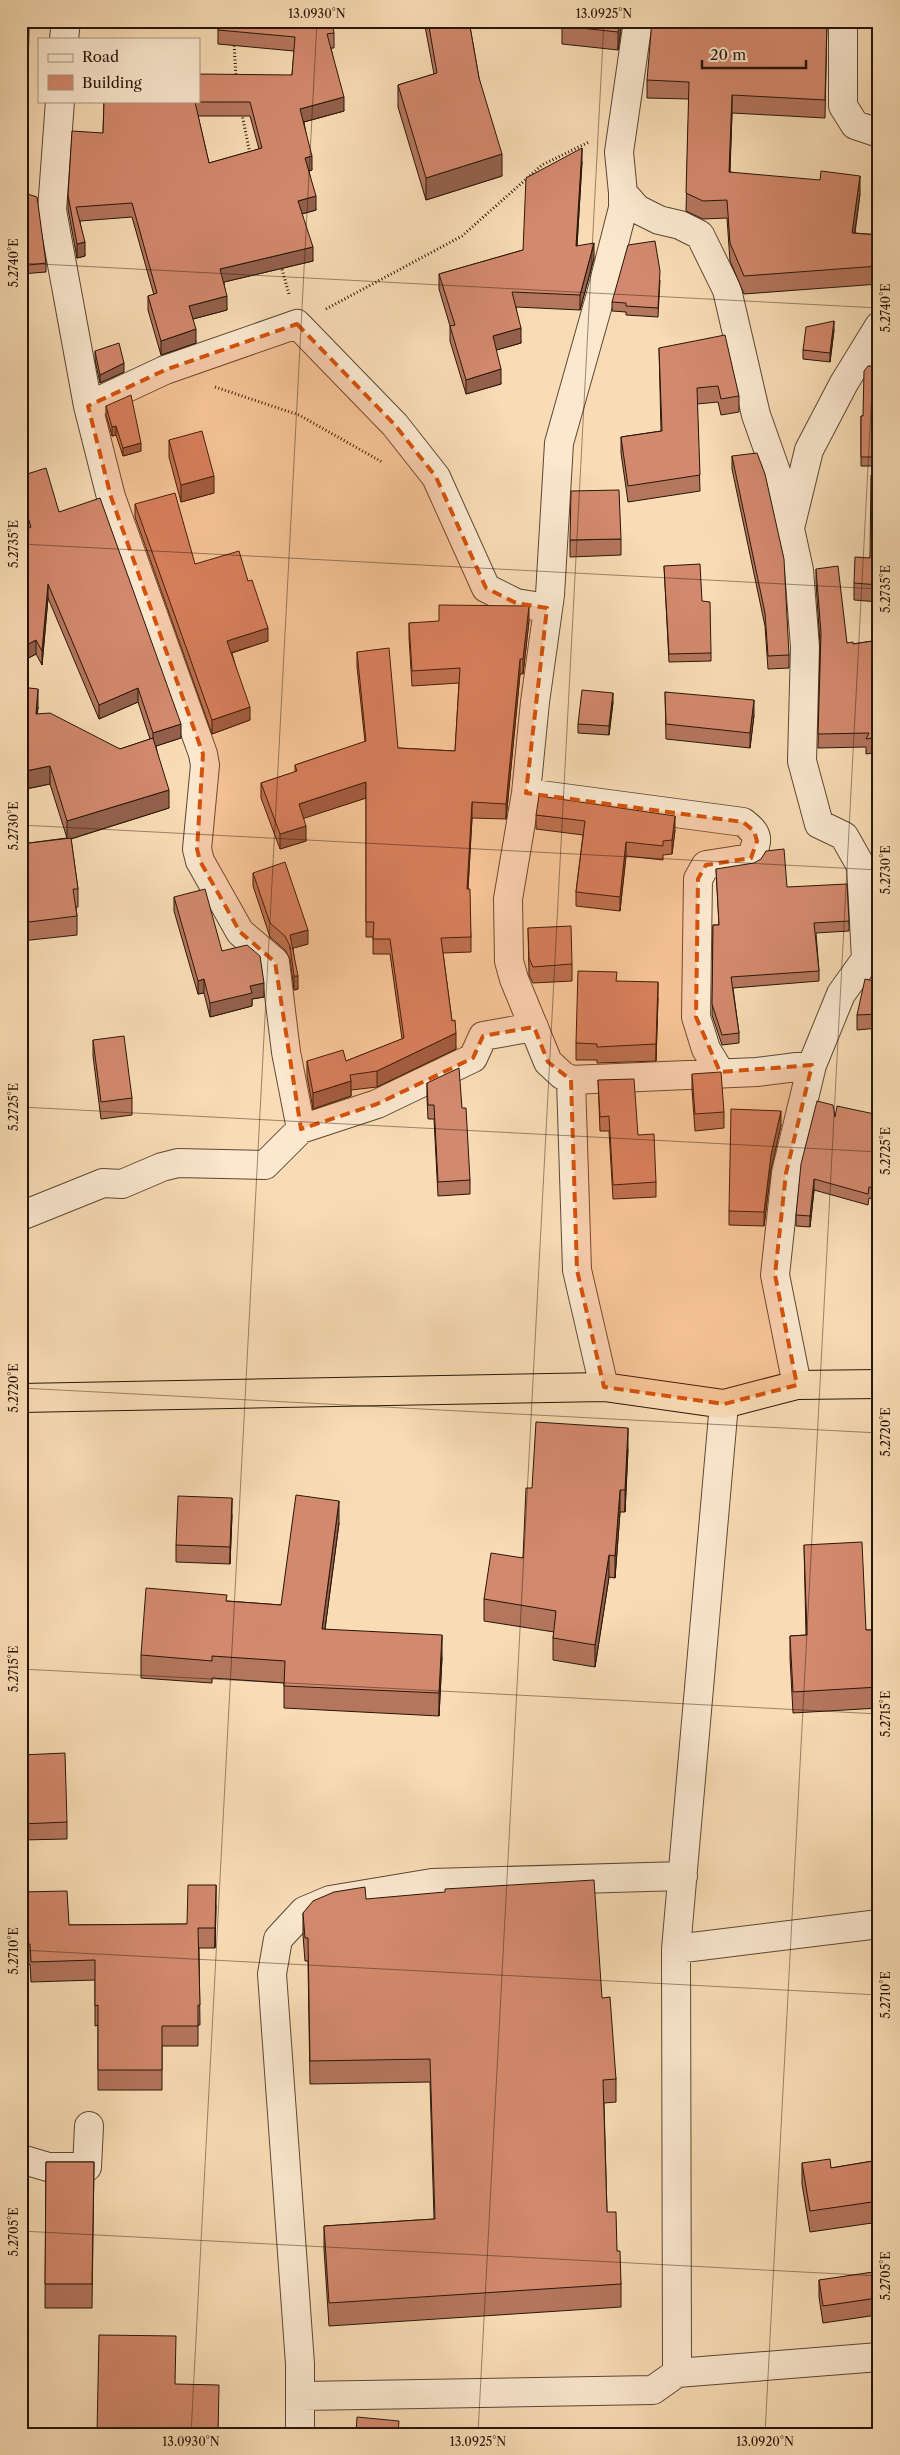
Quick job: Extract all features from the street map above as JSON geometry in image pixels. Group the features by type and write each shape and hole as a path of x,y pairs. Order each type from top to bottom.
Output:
{"highway":[{"path":"21,1398 604,1387 724,1404 797,1385 879,1384"}],"street":[{"path":"64,38 66,21"},
{"path":"638,21 618,152 623,193 622,208 601,294 559,443 550,595 526,793 508,899 509,961 523,1006 548,1062 570,1080 720,1072 757,1072 812,1065"},
{"path":"844,21 843,106 855,126 879,133"},
{"path":"60,102 52,210 88,406 111,497 203,754 205,765 197,849 200,861 240,932 275,962 286,1052 301,1128"},
{"path":"623,193 637,209 659,220 680,225 700,235 727,290 756,415 780,483 799,570 805,646 802,761 819,824 844,836 861,866 866,958 841,994 812,1065 786,1172 775,1275 797,1385"},
{"path":"88,406 165,370 297,324 395,425 436,477 486,588 516,603 547,608"},
{"path":"790,530 809,450 844,383 879,326"},
{"path":"526,793 743,822 754,831 758,841 751,858 706,865 698,879 696,1016 706,1049 720,1072"},
{"path":"21,1216 103,1183 122,1184 162,1167 178,1163 265,1165 301,1128 377,1104 473,1058 483,1036 534,1027"},
{"path":"570,1080 577,1270 604,1387"},
{"path":"677,2373 676,1949 724,1404"},
{"path":"300,2434 302,2396 272,1974 278,1939 304,1911 330,1900 432,1884 682,1876"},
{"path":"676,1949 879,1924"},
{"path":"21,2159 48,2166 87,2168 89,2126"},
{"path":"302,2396 653,2390 677,2373 879,2357"}],"path":[{"path":"234,41 236,80"},
{"path":"240,107 252,162"},
{"path":"279,257 297,324 462,236 542,165 623,125"},
{"path":"165,370 299,415 384,463"}],"highlighted area":[{"path":"297,324 395,425 436,477 486,588 516,603 547,608 526,793 743,822 754,831 757,841 751,858 706,865 698,879 696,1017 720,1072 812,1065 786,1173 775,1275 797,1385 724,1404 604,1387 577,1270 571,1080 548,1062 534,1027 483,1036 473,1058 377,1104 301,1129 275,962 240,932 200,861 197,849 203,754 111,497 88,406 165,370"}],"building":[{"path":"218,21 332,21 334,33 327,34 344,97 300,109 312,156 305,158 316,196 298,201 313,247 220,269 227,296 189,306 196,329 161,341 148,296 157,293 132,203 76,207 85,242 77,244 68,195 72,131 103,133 104,102 195,102 209,163 262,148 250,102 200,102 200,74 292,75 295,37 218,30"},
{"path":"428,21 469,21 479,78 502,154 426,178 398,85 437,73"},
{"path":"563,21 620,21 618,32 562,26"},
{"path":"652,21 827,21 825,100 732,95 729,172 820,180 821,171 860,176 852,233 879,235 879,266 744,276 730,243 727,200 703,201 686,193 689,82 647,80"},
{"path":"582,148 576,246 594,243 580,295 512,292 521,328 493,336 501,369 466,380 450,326 455,325 439,274 523,250 526,178"},
{"path":"21,192 37,197 46,263 21,266"},
{"path":"655,241 660,271 658,308 626,306 626,303 612,302 628,245"},
{"path":"834,321 830,353 803,350 806,327"},
{"path":"725,335 739,396 721,399 718,386 697,388 700,475 628,486 621,437 662,431 659,348"},
{"path":"119,343 124,363 100,375 95,351"},
{"path":"868,366 879,366 879,457 861,457 864,371"},
{"path":"131,395 141,443 123,448 116,426 112,427 106,406"},
{"path":"202,431 214,476 181,485 169,440"},
{"path":"757,453 765,474 784,559 789,655 768,656 765,613 732,456"},
{"path":"46,468 59,512 100,498 181,724 153,733 138,688 99,705 48,584 42,651 36,640 21,648 21,615 23,614 21,610 21,532 31,527 21,495 21,476"},
{"path":"871,475 879,475 879,585 854,583 855,557 870,558"},
{"path":"619,490 621,539 570,540 571,491"},
{"path":"175,493 195,564 239,551 248,581 252,580 268,628 227,641 250,707 212,720 135,504"},
{"path":"700,564 702,601 710,602 711,653 669,654 664,566"},
{"path":"838,566 847,643 853,642 853,644 879,640 879,737 866,739 869,733 818,734 821,633 816,569"},
{"path":"439,605 529,606 523,659 520,659 506,804 472,802 467,889 470,889 471,937 441,938 452,1021 455,1020 456,1033 377,1071 350,1075 351,1081 313,1093 307,1061 343,1050 346,1061 404,1038 390,939 373,939 374,922 366,922 366,782 299,804 306,826 280,834 261,783 297,771 295,765 366,741 357,652 389,648 398,748 455,751 460,668 412,671 409,623 439,621"},
{"path":"21,687 38,689 36,714 50,713 120,749 153,738 169,790 67,821 50,766 21,772"},
{"path":"582,690 613,693 609,726 578,724"},
{"path":"665,692 754,700 750,733 666,724"},
{"path":"539,796 675,816 672,840 663,841 663,846 626,842 620,897 576,892 585,821 536,815"},
{"path":"71,838 78,889 73,889 77,916 21,923 21,844"},
{"path":"872,839 879,839 879,889 877,851"},
{"path":"784,849 787,887 847,884 849,921 814,923 819,971 731,977 739,1033 722,1035 712,1004 713,925 719,925 716,869 754,863 761,859 766,851"},
{"path":"285,862 308,930 290,935 298,976 294,976 290,946 285,936 270,923 253,873"},
{"path":"205,889 222,951 247,945 260,956 264,983 250,986 252,993 210,1003 204,979 198,981 174,897"},
{"path":"571,926 572,964 533,967 529,958 528,928"},
{"path":"578,971 617,972 616,981 658,982 656,1044 597,1047 597,1044 576,1043"},
{"path":"865,979 879,982 879,1014 857,1015"},
{"path":"124,1036 132,1098 101,1102 93,1040"},
{"path":"459,1068 462,1108 466,1108 470,1180 438,1182 434,1105 428,1105 427,1083"},
{"path":"721,1072 724,1112 695,1114 692,1074"},
{"path":"634,1079 638,1135 654,1134 656,1182 613,1185 609,1116 600,1117 598,1080"},
{"path":"817,1101 833,1105 835,1117 837,1106 879,1115 879,1188 869,1187 868,1194 814,1179 810,1216 796,1215 801,1164"},
{"path":"731,1109 781,1111 771,1155 764,1212 729,1211"},
{"path":"536,1422 628,1428 625,1490 620,1490 615,1556 609,1555 595,1645 553,1638 556,1611 484,1599 491,1553 523,1558 526,1488 532,1488"},
{"path":"296,1495 339,1501 322,1629 442,1635 439,1693 284,1686 285,1661 212,1656 212,1661 141,1655 146,1588 227,1595 226,1601 281,1605"},
{"path":"178,1496 232,1498 230,1547 176,1545"},
{"path":"862,1542 866,1630 879,1630 879,1687 793,1692 790,1636 807,1635 804,1545"},
{"path":"65,1753 67,1822 21,1824 21,1755"},
{"path":"594,1880 602,1998 610,1997 616,2079 603,2080 607,2212 616,2212 617,2251 620,2251 621,2284 329,2303 324,2226 435,2219 430,2059 310,2061 308,1938 305,1938 303,1913 313,1901 334,1892 365,1887 366,1899 445,1892 445,1889"},
{"path":"188,1885 216,1885 215,1928 198,1928 200,2005 198,2005 198,2026 162,2026 162,2070 98,2070 98,2005 95,2006 95,1960 31,1962 30,1944 21,1945 21,1892 67,1891 69,1925 187,1924"},
{"path":"830,2159 831,2168 879,2160 879,2201 810,2211 802,2163"},
{"path":"46,2162 94,2162 92,2284 45,2284"},
{"path":"873,2272 877,2298 823,2306 819,2280"},
{"path":"99,2335 176,2336 175,2384 219,2385 218,2434 97,2434"},
{"path":"357,2417 399,2421 398,2434 356,2434"}]}
